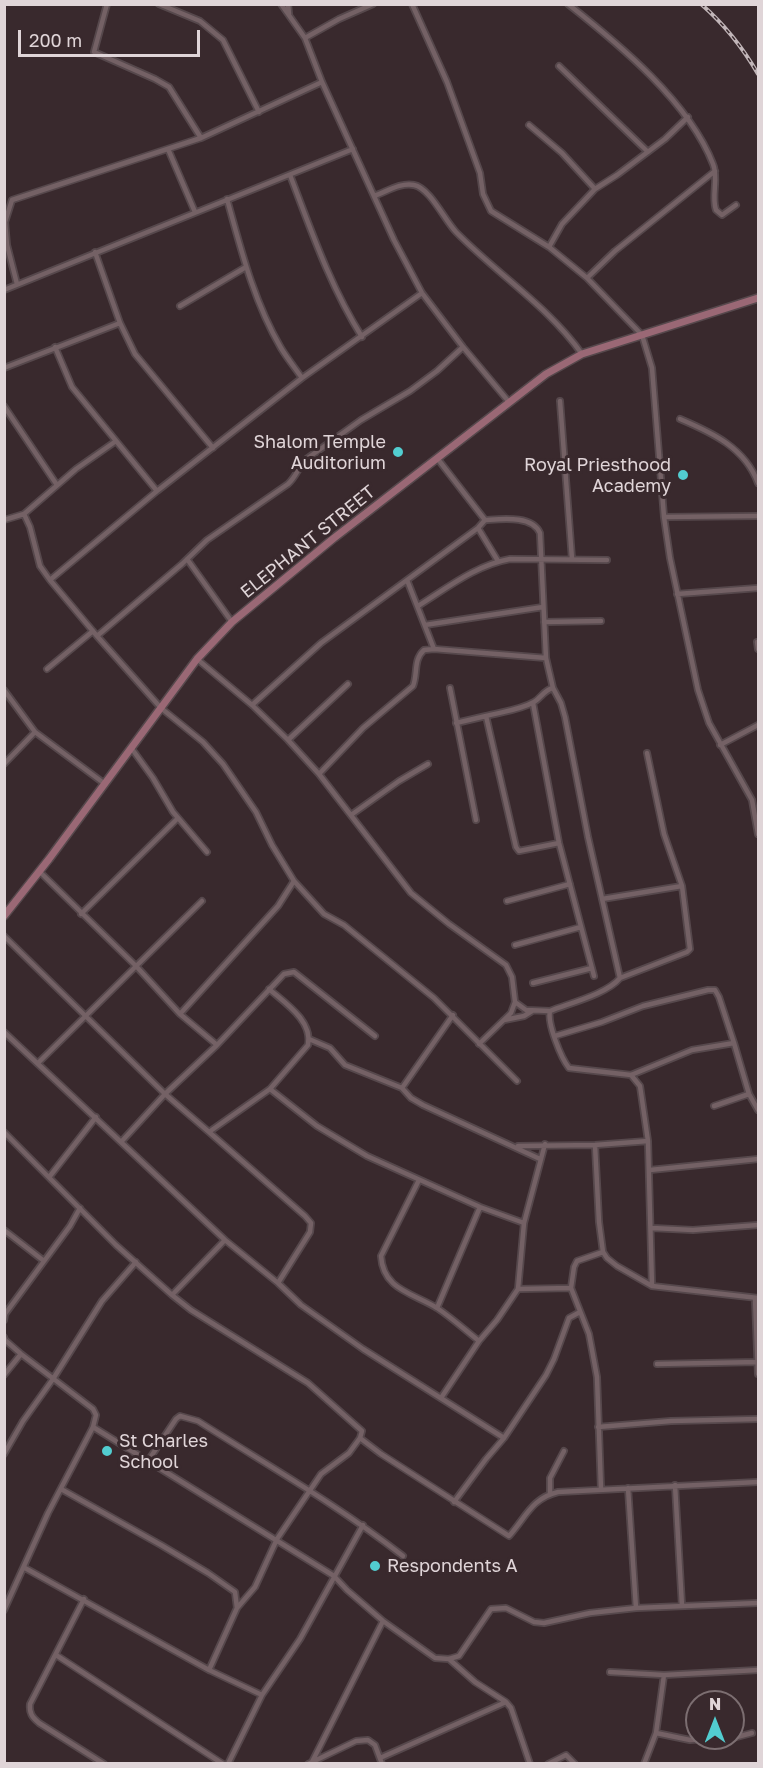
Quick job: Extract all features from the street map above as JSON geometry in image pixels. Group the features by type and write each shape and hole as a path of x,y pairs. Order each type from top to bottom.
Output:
{"main road":[{"name":"ELEPHANT STREET","path":"4,916 40,872 197,659 232,622 334,538 546,374 582,354 759,298"}],"street":[{"path":"107,4 94,52 169,87 201,138"},
{"path":"159,4 200,21 223,39 259,112"},
{"path":"281,4 306,38 322,82 394,240 422,293 509,402"},
{"path":"288,4 290,16"},
{"path":"412,4 447,82 480,173 481,185 491,211 549,247 587,278 642,334 652,368 664,517 677,594 698,690 709,723 753,800 759,834"},
{"path":"568,4 615,41 688,117 714,166 716,210 722,215 736,205"},
{"path":"306,38 339,19 371,5"},
{"path":"559,66 648,152"},
{"path":"17,284 6,245 5,222 12,200 201,138 322,82"},
{"path":"549,247 562,224 595,189 648,152 688,117"},
{"path":"529,125 562,153 595,189"},
{"path":"168,149 195,212"},
{"path":"4,290 353,149"},
{"path":"587,278 615,250 715,171"},
{"path":"290,175 330,278 349,317 362,337"},
{"path":"374,196 403,185 414,185 424,189 452,228 479,256 541,308 569,335 582,354"},
{"path":"227,199 246,267 264,314 281,349 302,378"},
{"path":"95,252 120,322 135,354 213,448"},
{"path":"180,306 246,267"},
{"path":"50,580 157,491 302,378 422,293"},
{"path":"4,368 120,322"},
{"path":"56,347 72,387 157,491"},
{"path":"97,636 207,540 288,484 305,460 361,420 410,391 437,371 463,347"},
{"path":"560,401 572,560"},
{"path":"4,406 57,485"},
{"path":"680,419 715,435 738,451 753,468 759,483"},
{"path":"4,520 24,514 57,485 116,441"},
{"path":"437,458 484,520"},
{"path":"24,514 30,527 40,566 50,580 161,708 203,742 223,764 256,812 294,881 318,909 344,925 434,998 517,1081"},
{"path":"664,517 759,516"},
{"path":"252,705 321,644 478,528 484,520"},
{"path":"484,520 519,520 537,526 540,532 546,658 553,688 565,717 620,978"},
{"path":"478,528 498,561"},
{"path":"187,559 232,622"},
{"path":"418,606 468,574 498,561 607,560"},
{"path":"407,580 434,649"},
{"path":"677,594 759,588"},
{"path":"425,626 543,607"},
{"path":"544,622 601,621"},
{"path":"47,669 93,631"},
{"path":"757,642 759,648"},
{"path":"320,774 363,728 413,686 416,680 417,659 424,650 546,658"},
{"path":"197,659 252,705 320,774 411,892 449,924 506,965 512,977 515,1002 511,1013 479,1044"},
{"path":"288,740 348,684"},
{"path":"450,688 476,820"},
{"path":"456,723 533,703 542,697 546,690 553,688"},
{"path":"4,690 35,732 105,784"},
{"path":"533,703 560,843 594,976"},
{"path":"486,716 516,847 519,851 560,843"},
{"path":"720,745 759,725"},
{"path":"4,764 35,732"},
{"path":"132,749 178,818 207,852"},
{"path":"515,1002 522,1010 550,1011 601,991 615,984 620,978 690,949 682,886 664,834 646,753"},
{"path":"351,815 399,781 428,764"},
{"path":"753,800 759,798"},
{"path":"81,914 178,818"},
{"path":"40,872 136,966 180,1014 217,1045"},
{"path":"180,1014 278,906 294,881"},
{"path":"507,901 570,884"},
{"path":"602,899 682,886"},
{"path":"38,1063 202,901"},
{"path":"515,945 581,927"},
{"path":"4,936 165,1094 311,1223 310,1232 278,1283"},
{"path":"533,982 592,968"},
{"path":"122,1141 165,1094 217,1045 284,974 294,972 375,1036"},
{"path":"209,1132 270,1089 308,1045 308,1031 295,1011 269,989"},
{"path":"555,1036 659,1001 715,990 720,997 749,1094 759,1110"},
{"path":"504,1020 524,1016 532,1011"},
{"path":"550,1011 549,1016 555,1036 564,1062 569,1068 631,1075 692,1050 734,1043"},
{"path":"402,1088 453,1016"},
{"path":"4,1032 225,1240 301,1305 363,1349 504,1438"},
{"path":"309,1039 330,1048 345,1065 402,1088 411,1098 423,1105 540,1159"},
{"path":"631,1075 640,1086 648,1141 652,1286"},
{"path":"270,1089 317,1126 367,1156 480,1207 524,1223"},
{"path":"714,1106 749,1094"},
{"path":"50,1176 96,1117"},
{"path":"4,1132 116,1245 172,1295 190,1310 308,1383 362,1431 360,1438 349,1453 321,1474 277,1539 255,1587 237,1608 209,1670"},
{"path":"515,1146 648,1141"},
{"path":"441,1398 479,1341 497,1320 518,1289 524,1223 545,1144"},
{"path":"595,1144 603,1252 617,1266 652,1286 757,1298 759,1374"},
{"path":"650,1170 759,1159"},
{"path":"419,1180 381,1256 382,1268 390,1281 405,1292 437,1308 479,1341"},
{"path":"437,1308 480,1207"},
{"path":"4,1320 5,1314 80,1208"},
{"path":"652,1228 693,1230 759,1226"},
{"path":"4,1230 44,1261"},
{"path":"172,1295 225,1240"},
{"path":"601,1490 597,1377 589,1334 571,1288 577,1261 603,1252"},
{"path":"4,1454 23,1421 102,1302 136,1262"},
{"path":"518,1289 571,1288"},
{"path":"454,1502 504,1438 546,1375 569,1318 580,1312"},
{"path":"4,1337 21,1354 93,1409 96,1415 93,1427 4,1610"},
{"path":"4,1375 21,1354"},
{"path":"657,1365 758,1362"},
{"path":"148,1461 176,1419 180,1416 198,1421 363,1525 403,1556"},
{"path":"598,1427 671,1421 759,1419"},
{"path":"93,1427 334,1576 383,1621 435,1658 449,1659 459,1656 491,1609 506,1608 534,1622 544,1623 590,1613 636,1608 759,1603"},
{"path":"360,1438 381,1454 509,1536 533,1504 550,1494 675,1485 759,1482"},
{"path":"550,1494 550,1478 564,1451"},
{"path":"675,1485 682,1606"},
{"path":"628,1488 636,1608"},
{"path":"61,1489 208,1573 235,1592 237,1608"},
{"path":"228,1764 262,1695 300,1639 363,1525"},
{"path":"25,1568 209,1670 262,1695"},
{"path":"84,1599 30,1704 31,1715 39,1724 104,1763"},
{"path":"310,1763 383,1621"},
{"path":"56,1655 165,1727 207,1751 223,1764"},
{"path":"449,1659 475,1682 506,1702 511,1708 530,1764"},
{"path":"609,1672 664,1675 759,1670"},
{"path":"644,1764 656,1733 664,1675"},
{"path":"310,1763 356,1741 368,1740 375,1745 381,1761 506,1702"},
{"path":"656,1733 685,1739"},
{"path":"745,1735 752,1733"},
{"path":"548,1764 566,1755 575,1764"}],"railway":[{"path":"701,4 732,37 758,74"}],"place":[{"name":"Shalom Temple Auditorium","path":"398,452"},
{"name":"Royal Priesthood Academy","path":"683,475"},
{"name":"St Charles School","path":"107,1451"},
{"name":"Respondents A","path":"375,1566"}]}
